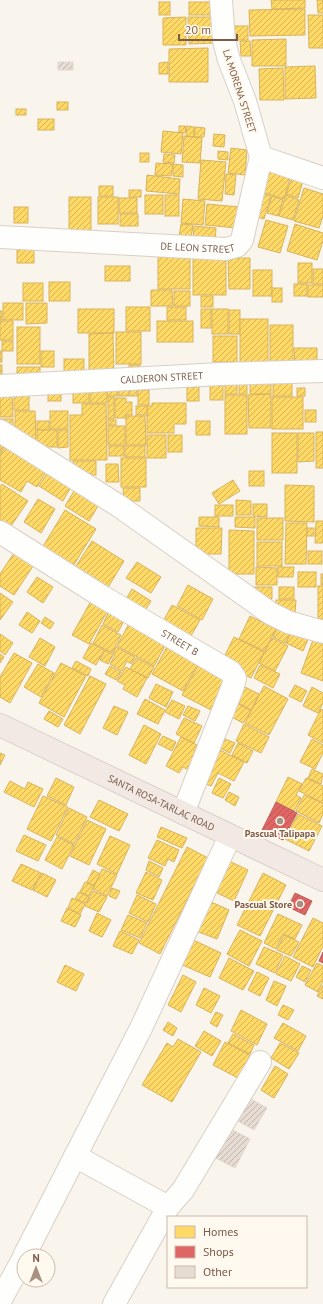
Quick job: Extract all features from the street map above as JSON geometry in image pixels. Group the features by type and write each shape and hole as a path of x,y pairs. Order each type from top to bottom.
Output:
{"highway":[{"name":"SANTA ROSA-TARLAC ROAD","path":"0,725 323,880"}],"street":[{"name":"LA MORENA STREET","path":"221,0 224,41 229,60 245,101 261,157"},
{"path":"261,157 323,178"},
{"name":"DE LEON STREET","path":"0,237 226,249 237,246 242,240 261,157"},
{"name":"CALDERON STREET","path":"0,386 220,374 323,371"},
{"path":"0,431 119,506 266,610 288,622 323,632"},
{"name":"STREET B","path":"0,532 98,594 231,672 235,678 184,813"},
{"path":"28,1248 141,1028 230,836"},
{"path":"114,1304 168,1208 184,1190 260,1062"},
{"path":"75,1156 168,1208"},
{"path":"0,1301 16,1271"}],"building: Homes":[{"path":"271,0 305,0 305,8 272,9"},
{"path":"317,0 323,0 323,13 318,13"},
{"path":"159,2 170,2 170,15 159,15"},
{"path":"189,2 214,2 214,15 189,15"},
{"path":"305,9 305,35 250,36 249,10"},
{"path":"308,15 323,15 323,48 309,48"},
{"path":"186,17 186,45 163,45 163,18"},
{"path":"188,17 215,17 215,43 189,44"},
{"path":"231,26 248,26 248,40 231,40"},
{"path":"286,39 286,66 252,66 252,40"},
{"path":"240,41 250,41 251,56 241,56"},
{"path":"208,48 208,82 169,82 169,49"},
{"path":"168,62 168,74 159,74 159,63"},
{"path":"315,66 316,98 285,99 285,67"},
{"path":"283,68 284,100 260,100 259,69"},
{"path":"57,102 68,102 68,110 57,110"},
{"path":"16,109 26,109 26,115 16,115"},
{"path":"38,119 54,119 54,130 38,130"},
{"path":"179,126 186,126 185,133 179,132"},
{"path":"187,126 194,127 194,137 186,136"},
{"path":"195,127 205,128 204,137 194,137"},
{"path":"163,131 183,133 181,154 161,152"},
{"path":"214,134 225,135 224,147 213,146"},
{"path":"184,136 202,138 200,163 182,162"},
{"path":"231,148 247,150 245,175 228,173"},
{"path":"218,151 228,152 228,160 218,159"},
{"path":"140,153 149,153 149,162 140,162"},
{"path":"164,154 175,155 174,163 163,162"},
{"path":"201,160 226,162 222,201 198,199"},
{"path":"156,163 173,164 171,176 155,175"},
{"path":"173,164 183,165 183,177 173,176"},
{"path":"267,168 291,175 284,199 259,191"},
{"path":"226,174 236,175 234,195 225,194"},
{"path":"147,175 180,179 179,194 146,191"},
{"path":"292,178 303,181 298,198 286,194"},
{"path":"99,186 113,186 113,196 99,196"},
{"path":"304,188 323,194 323,216 319,228 294,221"},
{"path":"129,190 141,190 141,197 129,197"},
{"path":"257,192 271,196 264,219 250,215"},
{"path":"145,195 163,195 163,214 145,214"},
{"path":"165,195 179,195 179,216 165,216"},
{"path":"286,195 299,200 293,220 279,216"},
{"path":"272,196 283,200 278,216 267,213"},
{"path":"69,197 91,197 91,233 69,233"},
{"path":"98,197 118,197 118,224 98,224"},
{"path":"119,198 137,198 137,213 119,213"},
{"path":"183,199 205,201 203,225 181,223"},
{"path":"207,204 240,207 237,228 205,225"},
{"path":"14,207 28,207 28,223 14,223"},
{"path":"120,214 138,214 138,226 120,226"},
{"path":"266,220 288,226 280,253 258,247"},
{"path":"181,224 193,225 191,238 179,237"},
{"path":"295,224 323,233 323,241 317,260 287,251"},
{"path":"194,226 216,228 215,242 193,240"},
{"path":"17,247 34,247 34,263 17,263"},
{"path":"190,256 190,289 158,289 158,257"},
{"path":"193,258 226,258 226,295 193,295"},
{"path":"228,258 250,258 250,289 229,289"},
{"path":"298,263 312,263 312,283 298,283"},
{"path":"105,266 130,266 130,281 105,281"},
{"path":"313,269 323,269 323,284 313,284"},
{"path":"253,270 272,270 272,296 253,296"},
{"path":"49,282 70,282 70,301 49,301"},
{"path":"23,283 43,283 43,301 23,301"},
{"path":"294,284 307,284 307,296 294,296"},
{"path":"308,285 323,285 323,297 308,297"},
{"path":"272,288 282,288 282,302 272,302"},
{"path":"151,290 172,290 173,306 151,306"},
{"path":"174,291 190,291 190,306 174,306"},
{"path":"201,296 213,296 213,307 201,307"},
{"path":"3,303 23,303 23,320 3,320"},
{"path":"26,303 47,303 47,323 26,324"},
{"path":"126,307 150,307 150,331 126,331"},
{"path":"167,307 186,307 186,320 167,320"},
{"path":"78,309 114,309 114,333 78,333"},
{"path":"201,309 211,309 211,328 201,328"},
{"path":"212,309 228,309 228,334 212,334"},
{"path":"229,310 240,310 240,334 229,334"},
{"path":"0,311 2,311 2,320 0,320"},
{"path":"240,319 268,319 268,370 240,370"},
{"path":"0,321 13,321 13,340 0,340"},
{"path":"157,321 193,321 193,342 157,342"},
{"path":"270,325 293,325 293,369 270,369"},
{"path":"17,327 40,327 40,364 17,364"},
{"path":"116,332 141,332 141,364 116,364"},
{"path":"113,333 114,376 89,376 89,334"},
{"path":"213,336 237,336 237,362 213,362"},
{"path":"2,341 13,341 13,351 2,351"},
{"path":"294,348 317,348 317,365 295,365"},
{"path":"0,351 2,351 2,362 0,362"},
{"path":"41,351 54,351 54,367 41,367"},
{"path":"64,359 84,359 84,376 64,376"},
{"path":"0,365 2,365 2,376 0,376"},
{"path":"129,365 140,365 140,376 129,376"},
{"path":"17,367 40,367 40,382 17,382"},
{"path":"250,379 271,379 271,394 250,394"},
{"path":"225,380 237,380 237,394 225,394"},
{"path":"239,380 247,380 247,394 239,394"},
{"path":"273,383 292,383 292,396 273,396"},
{"path":"210,385 223,385 223,400 210,400"},
{"path":"107,387 118,387 118,396 107,396"},
{"path":"187,387 199,387 199,401 187,401"},
{"path":"119,388 129,388 129,396 119,396"},
{"path":"130,388 137,388 137,396 130,396"},
{"path":"297,388 305,388 305,396 297,396"},
{"path":"73,390 89,390 89,403 73,403"},
{"path":"138,390 149,390 149,405 138,405"},
{"path":"48,391 61,391 61,401 48,401"},
{"path":"90,391 107,391 107,403 90,403"},
{"path":"271,394 271,428 249,428 248,395"},
{"path":"0,395 12,395 13,417 0,417"},
{"path":"14,395 29,395 29,410 14,410"},
{"path":"225,395 247,395 247,434 225,434"},
{"path":"108,397 114,397 114,419 108,419"},
{"path":"272,397 303,397 303,429 272,429"},
{"path":"115,398 126,398 126,402 132,402 132,415 126,415 126,418 115,418"},
{"path":"152,403 186,403 186,424 174,424 174,433 147,433 147,406 152,406"},
{"path":"82,404 106,404 107,460 70,460 70,415 82,415"},
{"path":"136,406 147,406 147,415 136,415"},
{"path":"305,410 316,410 316,422 305,422"},
{"path":"15,411 35,411 36,439 15,439"},
{"path":"50,411 68,411 68,429 50,429"},
{"path":"126,416 145,416 146,445 126,445"},
{"path":"0,419 13,419 13,430 0,430"},
{"path":"108,420 116,420 116,425 108,425"},
{"path":"37,421 49,421 49,430 37,430"},
{"path":"196,421 210,421 210,435 196,435"},
{"path":"108,426 125,426 125,445 108,445"},
{"path":"37,430 57,430 57,447 37,447"},
{"path":"58,430 68,430 68,447 58,448"},
{"path":"316,432 323,432 323,468 316,468"},
{"path":"272,433 297,433 297,473 272,473"},
{"path":"298,433 314,433 314,461 298,462"},
{"path":"147,435 166,435 166,458 147,458"},
{"path":"168,435 182,435 182,452 168,452"},
{"path":"0,442 7,442 0,453"},
{"path":"8,443 48,468 37,487 27,481 21,492 0,480 0,455"},
{"path":"109,446 124,446 124,456 109,456"},
{"path":"125,446 145,446 145,457 125,457"},
{"path":"121,458 146,458 146,487 121,487"},
{"path":"73,461 96,461 96,475 73,475"},
{"path":"106,464 118,464 119,482 106,482"},
{"path":"50,469 73,483 63,501 39,486"},
{"path":"249,471 264,471 264,486 249,486"},
{"path":"233,480 240,491 219,504 212,493"},
{"path":"2,484 28,501 9,529 0,523 0,487"},
{"path":"285,485 314,486 314,522 285,521"},
{"path":"77,486 101,501 89,521 65,506"},
{"path":"123,488 140,488 140,501 124,501"},
{"path":"38,499 55,509 41,533 24,522"},
{"path":"236,500 251,501 251,515 236,515"},
{"path":"253,504 267,504 267,517 253,516"},
{"path":"215,505 233,505 233,516 215,516"},
{"path":"65,510 96,529 70,571 39,553"},
{"path":"199,517 219,517 219,527 199,526"},
{"path":"235,517 255,517 255,528 235,527"},
{"path":"257,518 283,518 283,540 257,540"},
{"path":"316,521 323,521 323,543 315,543"},
{"path":"286,523 307,523 306,564 285,564"},
{"path":"196,528 222,528 221,554 196,554"},
{"path":"307,528 314,528 314,536 307,536"},
{"path":"229,530 254,531 254,574 229,574"},
{"path":"92,541 124,561 104,594 71,574"},
{"path":"257,542 282,542 282,566 257,566"},
{"path":"16,550 35,563 14,595 0,586 0,574"},
{"path":"308,551 322,551 322,564 308,564"},
{"path":"137,562 161,577 151,593 126,578"},
{"path":"256,567 277,568 277,585 256,585"},
{"path":"278,567 294,567 293,577 278,577"},
{"path":"298,572 316,572 316,587 298,587"},
{"path":"321,574 323,574 323,585 321,585"},
{"path":"37,577 53,587 43,603 27,592"},
{"path":"188,585 213,599 202,620 177,606"},
{"path":"318,586 323,586 323,619 318,619"},
{"path":"252,587 272,587 272,599 251,599"},
{"path":"279,587 294,587 294,599 279,599"},
{"path":"132,589 151,601 142,615 123,604"},
{"path":"0,593 13,602 0,620"},
{"path":"276,600 296,600 295,613 276,613"},
{"path":"91,601 108,610 89,644 72,635"},
{"path":"172,605 200,620 188,641 160,627"},
{"path":"109,611 125,619 118,632 103,624"},
{"path":"27,612 40,621 32,633 19,625"},
{"path":"250,616 276,629 264,651 239,639"},
{"path":"45,617 54,623 50,629 41,623"},
{"path":"130,622 167,642 154,666 117,646"},
{"path":"102,625 121,635 112,653 93,643"},
{"path":"278,626 291,631 285,643 273,637"},
{"path":"293,629 309,637 303,651 286,643"},
{"path":"0,634 13,643 5,655 0,651"},
{"path":"234,637 264,652 251,678 221,663"},
{"path":"314,637 323,640 323,681 301,673"},
{"path":"40,638 55,647 45,666 29,657"},
{"path":"272,638 288,646 275,671 259,663"},
{"path":"91,643 104,650 96,665 83,658"},
{"path":"168,645 199,661 183,691 152,674"},
{"path":"116,647 135,657 131,664 127,661 122,671 110,664 115,655 113,654"},
{"path":"105,650 113,655 108,664 100,660"},
{"path":"14,653 32,663 10,703 0,697 0,677"},
{"path":"0,654 4,657 0,663"},
{"path":"136,658 154,667 148,678 130,669"},
{"path":"76,661 91,669 88,676 72,668"},
{"path":"200,662 233,679 215,712 182,695"},
{"path":"61,663 86,676 64,717 39,703"},
{"path":"38,664 54,673 41,697 24,687"},
{"path":"260,665 280,674 273,688 254,678"},
{"path":"110,666 121,672 116,680 105,674"},
{"path":"126,667 147,678 137,697 123,689 125,685 117,681"},
{"path":"90,676 106,684 80,734 64,725"},
{"path":"156,684 173,692 166,707 149,698"},
{"path":"241,685 259,694 251,710 233,700"},
{"path":"295,685 307,691 301,702 289,696"},
{"path":"264,686 288,699 269,735 245,723"},
{"path":"312,687 323,693 323,703 318,713 303,706"},
{"path":"145,699 165,710 158,724 137,714"},
{"path":"172,700 185,706 179,719 165,712"},
{"path":"235,702 251,711 243,723 228,715"},
{"path":"114,706 128,712 117,735 103,728"},
{"path":"188,706 200,711 195,721 183,715"},
{"path":"321,709 323,710 323,743 308,735"},
{"path":"49,711 63,719 58,727 44,719"},
{"path":"184,718 202,726 194,743 176,734"},
{"path":"244,724 269,737 261,753 236,741"},
{"path":"144,725 161,734 146,764 129,755"},
{"path":"163,736 176,742 172,751 158,744"},
{"path":"181,737 197,745 194,752 201,755 192,772 183,767 179,773 166,766"},
{"path":"225,739 235,743 230,753 220,748"},
{"path":"312,739 323,745 323,753 315,769 300,762"},
{"path":"238,743 253,751 247,763 232,755"},
{"path":"218,749 244,762 234,781 218,773 211,786 202,782"},
{"path":"0,753 5,755 0,765"},
{"path":"312,769 323,774 321,784 308,778"},
{"path":"288,777 302,784 296,795 301,798 294,811 276,802"},
{"path":"56,778 74,787 66,805 47,796"},
{"path":"219,778 231,784 223,798 212,793"},
{"path":"306,778 323,786 323,803 299,791"},
{"path":"10,781 25,789 28,782 43,789 34,807 4,792"},
{"path":"229,792 239,797 235,806 225,800"},
{"path":"304,795 323,803 323,814 319,823 296,811"},
{"path":"43,796 68,807 51,841 27,829"},
{"path":"99,800 128,814 119,831 90,817"},
{"path":"69,808 87,817 74,844 56,835"},
{"path":"298,814 322,826 309,851 285,839"},
{"path":"87,820 106,829 89,865 70,856"},
{"path":"161,827 187,838 182,848 157,837"},
{"path":"24,835 46,845 38,861 16,851"},
{"path":"110,836 130,845 117,874 97,864"},
{"path":"57,837 74,845 62,869 45,860"},
{"path":"157,840 179,850 174,862 168,859 165,866 148,858"},
{"path":"187,847 208,858 160,954 139,943"},
{"path":"227,860 248,870 234,901 213,891"},
{"path":"149,861 163,868 159,877 146,870"},
{"path":"21,864 41,873 32,890 12,881"},
{"path":"102,869 117,875 107,896 93,889"},
{"path":"93,870 100,874 94,886 87,882"},
{"path":"146,872 162,880 153,900 136,893"},
{"path":"42,873 56,880 47,897 33,890"},
{"path":"263,873 286,885 260,936 237,925"},
{"path":"85,882 94,886 89,896 80,892"},
{"path":"112,888 120,891 116,899 109,896"},
{"path":"93,891 107,897 99,912 85,906"},
{"path":"79,892 89,897 86,903 75,899"},
{"path":"137,895 156,904 148,922 129,913"},
{"path":"72,898 85,904 80,914 68,908"},
{"path":"209,901 229,910 217,939 196,931"},
{"path":"67,908 81,915 75,927 61,921"},
{"path":"97,913 111,920 102,937 89,931"},
{"path":"278,914 302,925 295,939 283,934 276,949 264,943"},
{"path":"128,915 147,923 140,938 121,930"},
{"path":"313,918 323,923 323,946 313,967 293,957"},
{"path":"240,930 262,941 249,966 227,954"},
{"path":"120,931 139,940 132,954 113,946"},
{"path":"284,935 299,942 291,956 277,950"},
{"path":"189,938 221,953 210,977 178,963"},
{"path":"264,947 283,955 275,973 256,964"},
{"path":"285,956 300,964 291,981 276,974"},
{"path":"229,958 254,971 243,990 219,978"},
{"path":"317,963 323,966 323,981 318,992 305,985"},
{"path":"65,965 84,974 76,991 57,982"},
{"path":"302,966 311,970 305,982 296,977"},
{"path":"257,972 269,978 260,996 248,990"},
{"path":"183,975 196,982 181,1012 168,1005"},
{"path":"274,981 286,986 277,1006 266,1000"},
{"path":"323,985 323,999 317,996"},
{"path":"204,988 220,996 211,1013 196,1005"},
{"path":"283,1005 294,1010 288,1020 278,1015"},
{"path":"241,1010 267,1024 257,1045 231,1031"},
{"path":"216,1012 223,1015 217,1027 210,1023"},
{"path":"168,1022 177,1028 173,1036 163,1030"},
{"path":"283,1023 306,1036 298,1051 274,1038"},
{"path":"204,1031 221,1041 212,1056 195,1046"},
{"path":"233,1034 254,1045 250,1054 228,1043"},
{"path":"178,1039 201,1052 172,1102 142,1085 167,1043 173,1047"},
{"path":"225,1042 250,1055 238,1078 213,1065"},
{"path":"280,1043 299,1053 289,1069 271,1058"},
{"path":"275,1066 288,1074 274,1098 261,1090"}],"building: Shops":[{"name":"Pascual Talipapa","path":"276,802 297,813 283,840 262,830"},
{"name":"Pascual Store","path":"295,893 312,901 305,915 288,907"},
{"path":"323,952 323,963 319,961"}],"building: Other":[{"path":"58,62 73,62 73,70 58,70"},
{"path":"249,1098 267,1108 254,1130 236,1120"},
{"path":"229,1128 250,1139 235,1168 214,1157"}],"place":[{"name":"Pascual Talipapa","path":"280,821"},
{"name":"Pascual Store","path":"300,904"}]}
